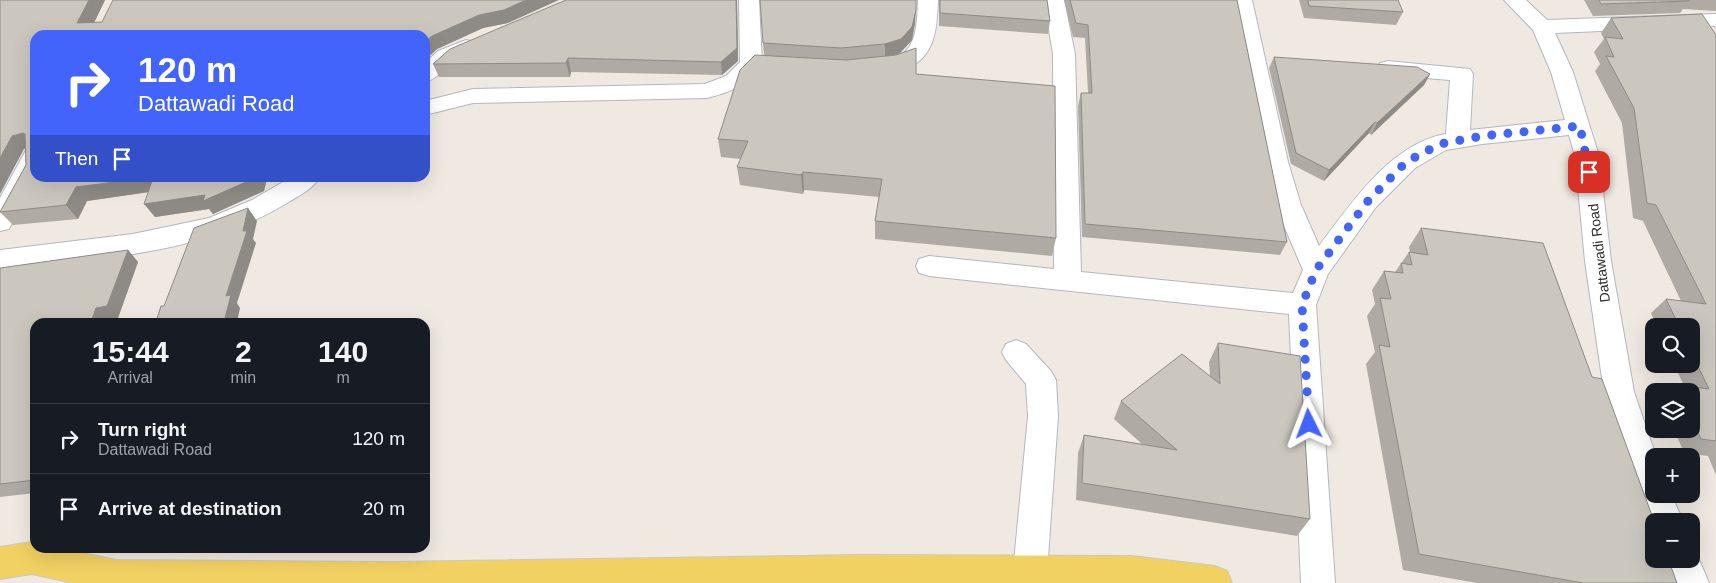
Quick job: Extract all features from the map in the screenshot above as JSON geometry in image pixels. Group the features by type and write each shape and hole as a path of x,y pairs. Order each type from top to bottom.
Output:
{"main road":[{"path":"0,563 32,558 108,581 856,577 1030,572 1132,572 1215,583"}],"street":[{"path":"430,107 472,96 707,90 734,81 761,65 749,0"},
{"path":"859,69 893,66 913,58 926,38 928,0"},
{"path":"1054,0 1064,54 1068,281"},
{"path":"1242,0 1264,59 1276,162 1288,205 1316,270"},
{"name":"Dattawadi Road","path":"1514,0 1542,27 1562,72 1580,126 1587,156 1598,261 1620,392 1645,469"},
{"path":"1542,27 1716,20"},
{"path":"430,70 446,56 483,39"},
{"path":"1363,66 1462,74 1457,140"},
{"path":"1318,583 1302,305 1316,270 1368,201 1406,162 1440,144 1457,140 1580,126"},
{"path":"0,222 30,165"},
{"path":"0,260 142,241 213,226 268,203 301,182"},
{"path":"929,266 1302,305"},
{"path":"1016,352 1041,380 1043,416 1030,572"},
{"path":"1686,568 1692,583"}],"building":[{"path":"0,0 89,0 77,23 102,22 113,0 526,0 504,10 479,15 430,38 430,30 30,30 30,182 115,182 76,187 66,205 0,212 26,165 25,134 12,136 0,158"},
{"path":"566,0 736,0 737,48 721,62 568,58 566,63 433,64 450,49"},
{"path":"760,0 916,0 916,10 912,27 901,39 885,44 841,48 763,43"},
{"path":"940,0 1047,0 1050,21 940,13"},
{"path":"1070,0 1237,0 1287,242 1085,224 1081,93 1092,93 1088,25 1076,23"},
{"path":"1308,0 1398,0 1403,12 1309,6"},
{"path":"1599,0 1689,0 1689,1 1601,4"},
{"path":"1702,14 1716,35 1716,441 1701,439 1700,437 1700,388 1709,389 1700,370 1700,318 1675,318 1666,299 1706,304 1656,205 1647,203 1634,108 1606,56 1614,57 1605,37 1623,39 1611,18"},
{"path":"916,48 916,74 1055,86 1056,238 875,221 882,179 803,172 801,175 737,167 748,141 718,139 740,70 755,55 846,60 896,55"},
{"path":"1274,57 1417,67 1430,74 1377,123 1375,122 1329,170 1296,153"},
{"path":"152,182 246,182 203,201 205,195 144,204"},
{"path":"248,208 243,231 247,231 226,296 231,295 225,318 157,318 161,306 164,306 194,228"},
{"path":"1421,228 1543,243 1592,377 1602,379 1645,496 1645,503 1647,503 1651,513 1645,513 1645,568 1671,568 1677,583 1583,583 1419,554 1379,345 1390,347 1380,298 1391,299 1384,271 1403,273 1401,263 1412,265 1409,252 1428,255"},
{"path":"128,250 107,306 96,308 92,318 30,318 30,481 0,484 0,268"},
{"path":"1218,343 1300,356 1310,519 1082,483 1084,435 1177,450 1121,401 1182,354 1220,384"}],"route":[{"path":"1309,424 1302,305 1316,270 1368,201 1406,162 1440,144 1482,136 1580,126 1589,172"}]}
